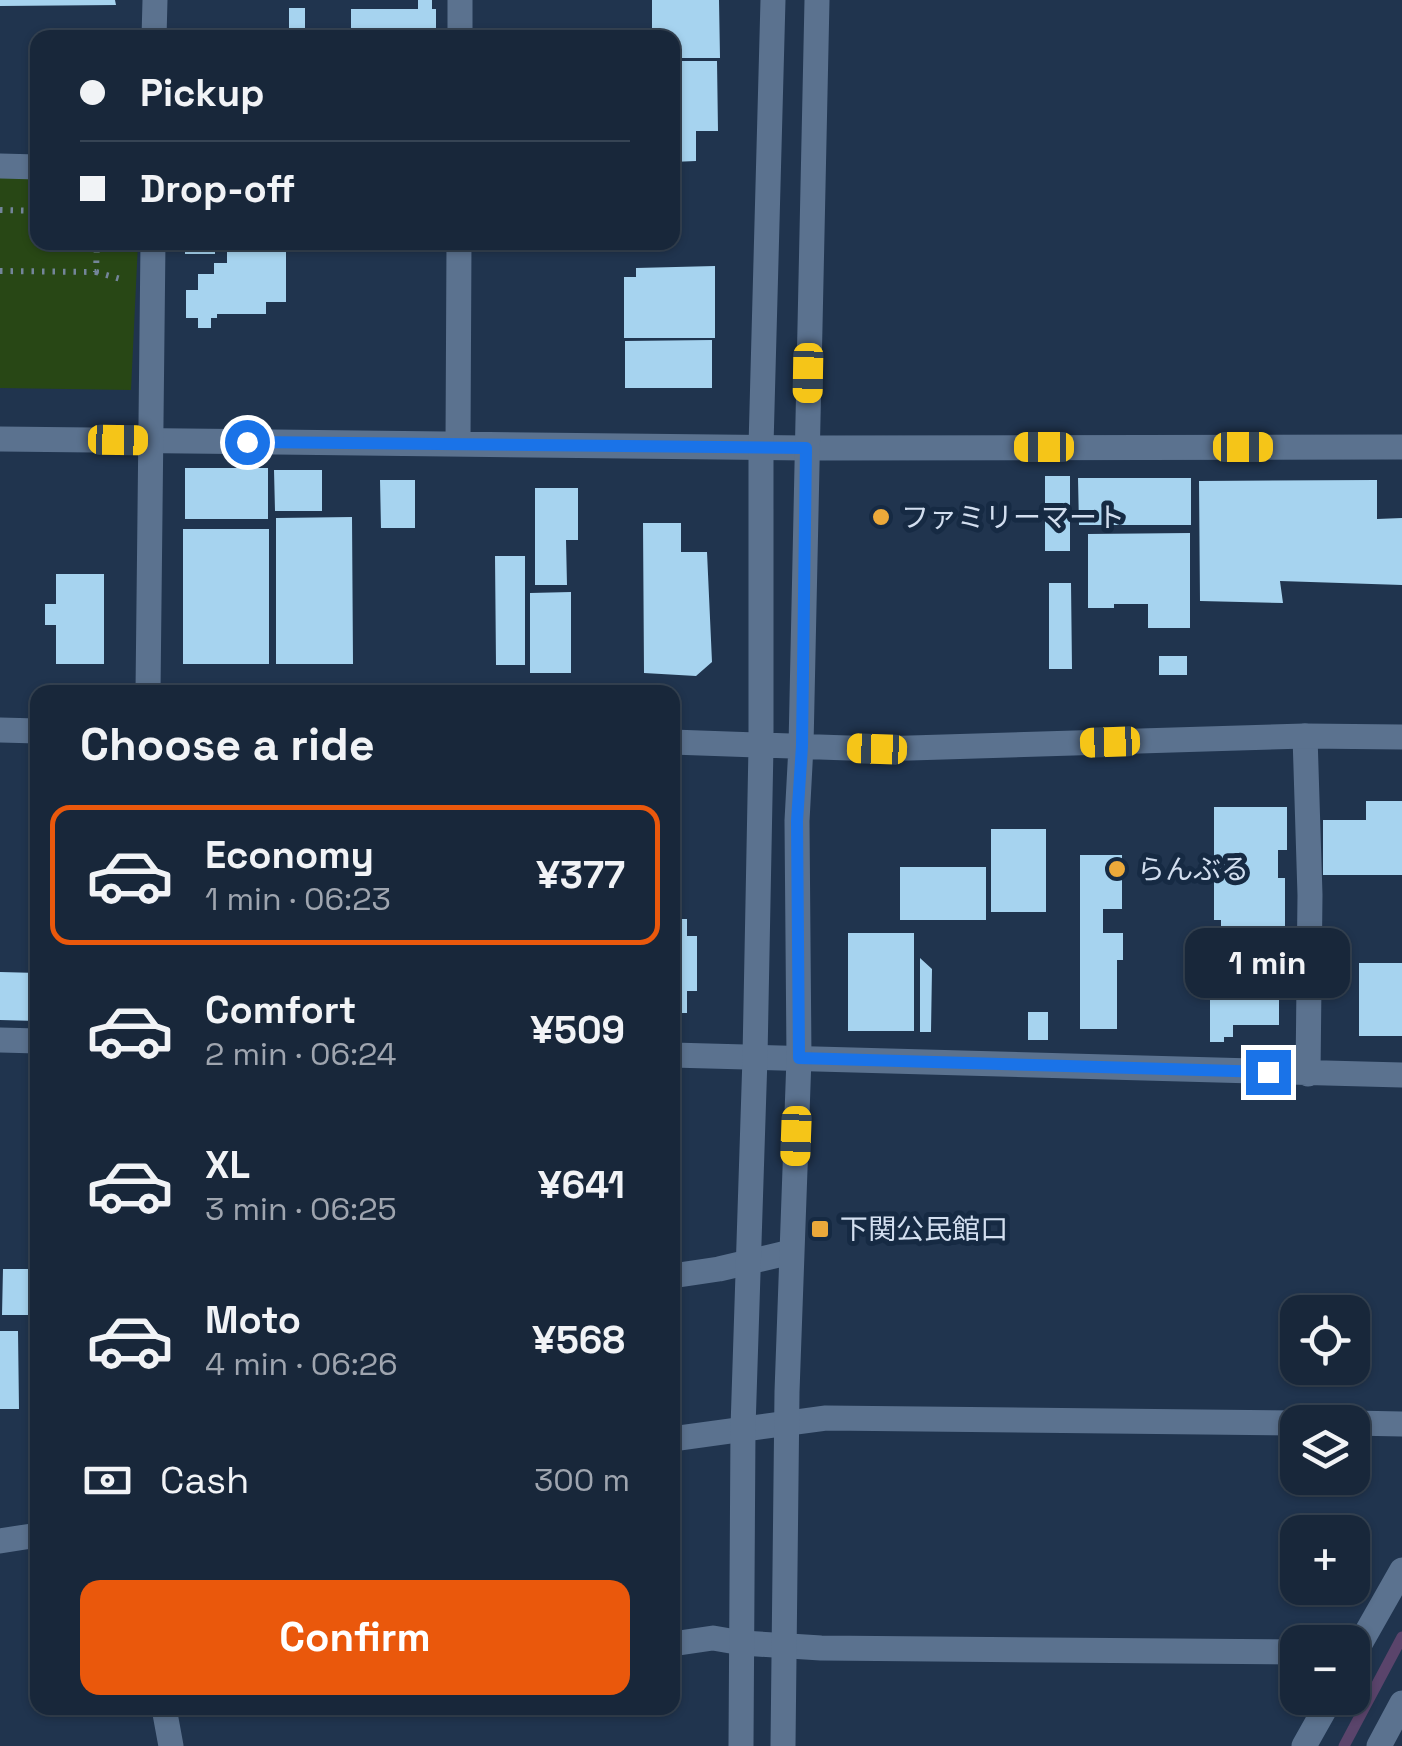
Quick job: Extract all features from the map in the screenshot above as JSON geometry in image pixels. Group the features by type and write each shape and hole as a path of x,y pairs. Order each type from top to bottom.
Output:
{"street":[{"path":"154,30 155,0"},
{"path":"460,0 460,30"},
{"path":"741,1746 743,1428 755,1056 761,446 773,0"},
{"path":"783,1746 786,1422 799,1058 797,821 802,746 817,0"},
{"path":"0,166 30,167"},
{"path":"148,685 152,250"},
{"path":"458,443 459,250"},
{"path":"0,439 806,448 1402,447"},
{"path":"0,730 30,731"},
{"path":"680,742 877,749 1305,736 1402,737"},
{"path":"1305,736 1310,894 1308,1074"},
{"path":"0,1040 30,1042"},
{"path":"680,1055 1402,1075"},
{"path":"680,1275 791,1252"},
{"path":"680,1438 826,1418 1280,1423"},
{"path":"1370,1423 1402,1424"},
{"path":"0,1541 30,1535"},
{"path":"1370,1626 1402,1570"},
{"path":"680,1643 714,1638 841,1648 1280,1652"},
{"path":"1379,1746 1402,1703"},
{"path":"165,1715 171,1746"},
{"path":"1304,1746 1321,1715"}],"path":[{"path":"0,210 30,211"},
{"path":"96,250 96,272"},
{"path":"0,271 96,272 124,280"}],"green space":[{"path":"0,166 30,167 30,250 138,250 131,390 0,388"}],"building":[{"path":"0,0 115,0 116,5 0,6"},
{"path":"418,0 432,0 436,30 351,30 351,9 418,9"},
{"path":"652,0 719,0 720,58 680,58 680,30 652,30"},
{"path":"289,8 305,8 305,30 289,30"},
{"path":"680,61 717,61 718,131 696,131 696,161 680,162"},
{"path":"185,250 215,250 215,254 185,254"},
{"path":"227,250 286,250 286,302 266,302 266,314 217,314 217,318 211,318 211,328 198,328 198,318 186,318 186,290 198,290 198,274 214,274 214,263 227,263"},
{"path":"715,266 715,338 624,338 624,277 636,277 636,268"},
{"path":"712,340 712,388 625,388 625,341"},
{"path":"185,468 268,468 268,519 185,519"},
{"path":"274,470 322,470 322,511 275,511"},
{"path":"1045,476 1070,476 1070,551 1045,551"},
{"path":"1078,478 1191,478 1191,525 1079,525"},
{"path":"380,480 415,480 415,528 381,528"},
{"path":"1377,480 1377,519 1402,518 1402,585 1280,581 1283,603 1200,601 1199,481"},
{"path":"535,488 578,488 578,540 566,540 567,585 535,585"},
{"path":"352,517 353,664 276,664 276,518"},
{"path":"643,523 681,523 681,552 707,552 712,662 696,676 644,673"},
{"path":"183,529 269,529 269,664 183,664"},
{"path":"1190,533 1190,628 1148,628 1148,604 1088,608 1088,534"},
{"path":"495,556 525,556 525,665 496,665"},
{"path":"56,574 104,574 104,664 56,664 56,625 45,625 45,604 56,604"},
{"path":"1049,583 1071,583 1072,669 1049,669"},
{"path":"571,592 571,673 530,673 530,593"},
{"path":"1159,656 1187,656 1187,675 1159,675"},
{"path":"1366,801 1402,801 1402,875 1323,875 1323,820 1366,820"},
{"path":"1214,807 1287,807 1287,850 1278,850 1278,878 1285,878 1285,942 1279,942 1279,1025 1233,1025 1233,1037 1224,1037 1224,1042 1210,1042 1210,941 1221,941 1221,920 1214,920"},
{"path":"991,829 1046,829 1046,912 991,912"},
{"path":"1080,855 1122,855 1122,909 1103,909 1103,933 1123,933 1123,960 1117,960 1117,1029 1080,1029"},
{"path":"900,867 986,867 986,920 900,920"},
{"path":"680,919 687,919 687,936 697,936 697,991 687,991 687,1013 680,1013"},
{"path":"848,933 914,933 914,1031 848,1031"},
{"path":"920,958 932,969 931,1032 920,1032"},
{"path":"1359,963 1402,963 1402,1036 1359,1036"},
{"path":"0,972 30,973 30,1021 0,1020"},
{"path":"1028,1012 1048,1012 1048,1040 1028,1040"},
{"path":"3,1269 30,1269 30,1315 2,1315"},
{"path":"0,1331 18,1331 19,1409 0,1409"}],"waterway":[{"path":"1344,1746 1402,1637"}],"place":[{"name":"ファミリーマート","path":"881,517"},
{"name":"らんぶる","path":"1117,869"},
{"name":"下関公民館口","path":"820,1229"}],"route":[{"path":"247,442 806,448 802,746 797,821 799,1058 1268,1072"}]}
